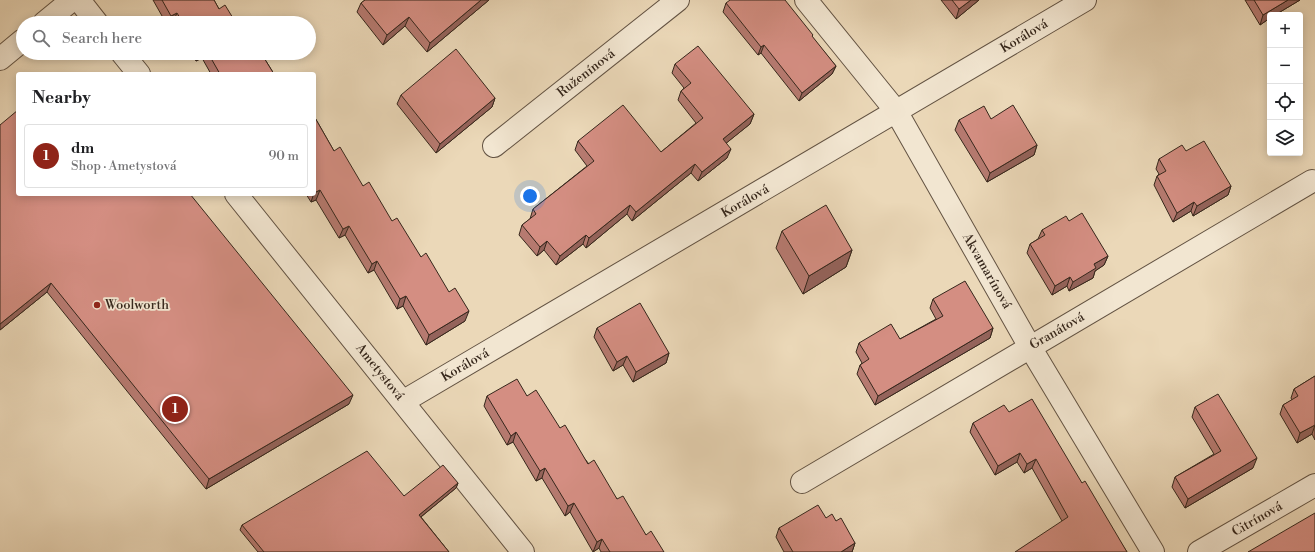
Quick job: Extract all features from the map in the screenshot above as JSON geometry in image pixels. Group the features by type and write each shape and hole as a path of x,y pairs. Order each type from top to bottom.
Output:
{"street":[{"path":"53,16 72,0"},
{"path":"79,0 92,16"},
{"name":"Ruženínová","path":"494,146 678,0"},
{"name":"Akvamarínová","path":"806,0 896,112 1030,347 1153,552"},
{"name":"Korálová","path":"404,401 1085,0"},
{"path":"0,58 16,45"},
{"path":"128,60 137,72"},
{"name":"Granátová","path":"802,482 1312,181"},
{"name":"Ametystová","path":"238,196 524,552"},
{"name":"Citrínová","path":"1199,552 1315,485"}],"building":[{"path":"162,0 214,0 219,9 225,5 232,16 179,16 177,13 171,16"},
{"path":"365,0 481,0 430,43 409,17 387,35 361,3"},
{"path":"730,0 785,0 836,66 802,93 764,45 761,47 726,3"},
{"path":"952,0 971,0 959,9"},
{"path":"1254,0 1288,0 1267,12 1263,15"},
{"path":"698,46 754,114 723,139 731,149 702,172 695,164 636,212 630,205 589,238 586,235 560,256 547,241 540,247 522,225 536,214 533,209 594,161 578,141 623,105 661,152 703,118 681,91 691,83 675,64"},
{"path":"456,49 495,98 440,144 401,95"},
{"path":"212,60 265,60 273,72 219,72"},
{"path":"1013,105 1037,145 990,173 959,120 984,106 991,119"},
{"path":"16,112 16,196 192,196 353,395 209,479 51,283 0,324 0,125"},
{"path":"316,120 334,151 340,147 363,186 369,182 392,221 397,218 421,257 426,253 449,292 455,288 469,311 429,335 406,296 400,299 377,261 372,264 349,226 343,229 320,190 316,192"},
{"path":"1204,141 1231,186 1197,206 1194,202 1177,213 1157,176 1166,171 1159,159 1182,145 1186,151"},
{"path":"826,205 852,250 809,276 782,231"},
{"path":"1082,213 1108,256 1094,264 1096,268 1073,282 1070,277 1055,286 1030,244 1045,235 1042,230 1066,216 1069,221"},
{"path":"965,281 993,328 878,396 860,365 869,359 859,343 891,324 900,339 943,316 933,299"},
{"path":"640,303 669,353 636,372 627,356 617,362 597,328"},
{"path":"1315,376 1315,425 1300,433 1283,405 1298,396 1294,389"},
{"path":"517,379 527,396 536,390 560,428 565,425 588,464 594,460 617,499 623,496 646,535 651,531 664,552 610,552 602,539 597,542 574,503 568,506 545,468 540,471 516,432 511,436 487,396"},
{"path":"1218,394 1257,458 1188,499 1175,477 1221,451 1195,407"},
{"path":"1032,399 1082,483 1085,481 1127,552 1015,552 1068,517 1036,459 1027,464 1020,453 998,466 973,423 1004,405 1009,412"},
{"path":"367,451 404,496 443,465 458,483 419,515 449,552 264,552 242,525"},
{"path":"818,505 826,518 832,514 836,521 841,518 855,543 841,552 793,552 779,528"},
{"path":"1315,513 1315,552 1248,552"}],"place":[{"name":"Woolworth","path":"97,305"},
{"name":"dm","path":"175,409"}]}
